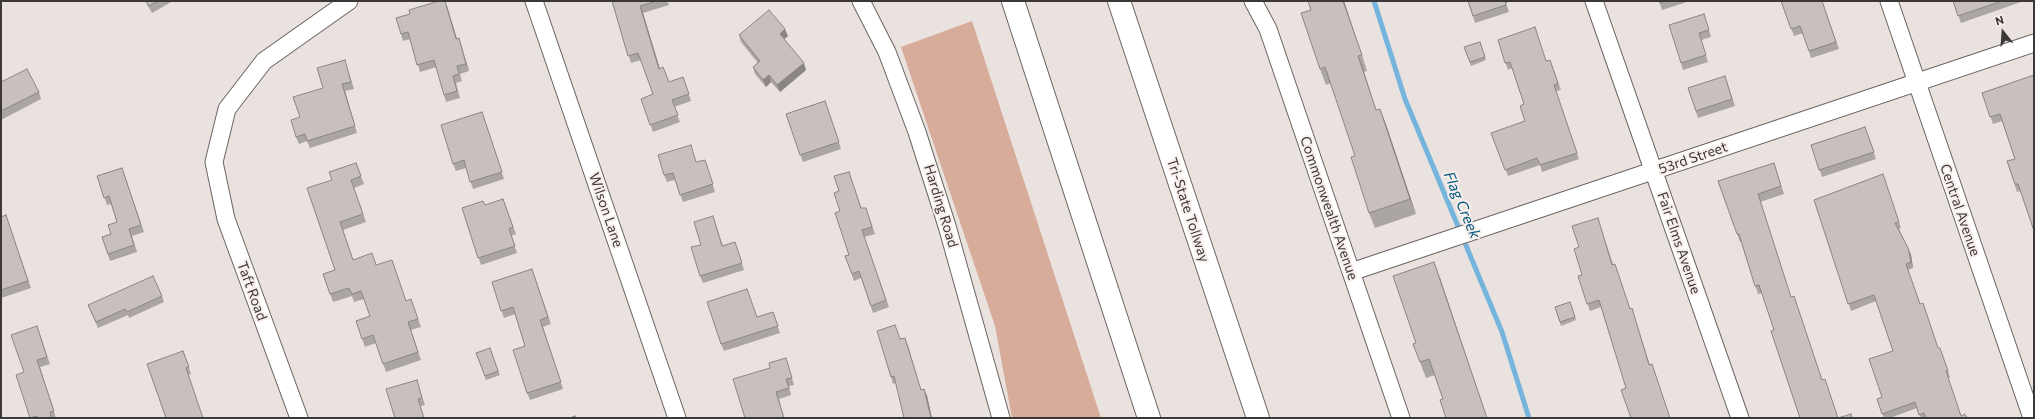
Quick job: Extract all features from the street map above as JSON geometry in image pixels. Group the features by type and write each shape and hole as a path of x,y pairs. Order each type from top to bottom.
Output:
{"highway":[{"path":"1013,1 1149,418"},
{"name":"Tri-State Tollway","path":"1119,1 1258,418"}],"street":[{"name":"Taft Road","path":"299,418 226,219 214,162 227,109 264,61 349,1"},
{"name":"Wilson Lane","path":"534,1 677,418"},
{"name":"Harding Road","path":"861,1 887,52 917,132 947,226 1001,418"},
{"name":"Commonwealth Avenue","path":"1253,1 1268,29 1401,418"},
{"name":"Fair Elms Avenue","path":"1594,1 1740,418"},
{"name":"Central Avenue","path":"1888,1 2032,418"},
{"name":"53rd Street","path":"1351,272 2034,43"}],"shaded area":[{"path":"972,21 1101,418 1012,418 995,326 901,47"}],"building":[{"path":"146,1 158,1 149,6"},
{"path":"439,1 445,1 456,39 459,38 466,64 457,66 459,74 453,76 457,91 444,95 434,60 417,65 408,32 401,34 396,18 410,14 409,10"},
{"path":"612,1 657,1 640,6 659,69 663,67 669,82 683,77 689,94 672,100 678,115 650,125 641,99 653,94 638,53 628,56"},
{"path":"1308,1 1343,1 1362,55 1358,56 1376,110 1380,109 1410,199 1369,213 1351,157 1355,156 1325,67 1320,69 1301,13 1311,10"},
{"path":"1468,1 1505,1 1506,5 1473,16"},
{"path":"1781,1 1822,1 1836,42 1809,51 1800,26 1791,29"},
{"path":"1953,1 2002,1 1958,16"},
{"path":"769,10 785,29 780,34 804,63 777,85 769,75 763,80 753,67 760,61 739,35"},
{"path":"1704,14 1709,30 1699,33 1706,55 1681,63 1669,25"},
{"path":"1535,27 1546,61 1550,60 1558,83 1554,85 1577,153 1540,165 1537,158 1505,170 1491,133 1525,121 1520,106 1524,104 1510,62 1505,63 1498,40"},
{"path":"1480,42 1485,57 1470,62 1464,47"},
{"path":"345,60 351,82 342,84 355,126 307,141 305,134 296,137 291,120 300,117 293,97 323,88 317,68"},
{"path":"27,69 39,92 1,111 1,82"},
{"path":"2034,75 2034,231 2018,184 2015,184 2007,161 2015,159 2000,114 1990,117 1982,93"},
{"path":"1725,76 1732,99 1696,111 1688,88"},
{"path":"825,101 839,142 800,155 786,114"},
{"path":"482,112 502,172 470,182 464,160 453,164 441,125"},
{"path":"1865,127 1874,152 1819,170 1811,145"},
{"path":"691,145 696,162 705,160 713,184 680,195 673,173 664,175 658,155"},
{"path":"356,163 361,176 351,180 363,214 340,222 353,260 372,253 376,265 392,260 406,301 411,299 418,319 408,322 418,352 383,364 373,335 362,339 356,321 370,316 361,291 352,294 349,288 330,294 323,274 335,270 307,188 332,180 329,172"},
{"path":"1774,163 1781,186 1758,194 1791,297 1794,296 1822,380 1825,379 1838,418 1800,418 1771,331 1774,330 1759,285 1755,286 1739,234 1737,234 1718,181"},
{"path":"122,168 141,225 129,229 134,245 108,254 102,237 111,234 108,225 117,222 109,196 104,198 97,176"},
{"path":"849,172 861,208 866,208 872,227 862,230 886,300 871,306 859,271 852,274 845,256 849,255 835,213 840,211 834,193 839,191 834,176"},
{"path":"1883,174 1899,222 1895,223 1908,248 1911,262 1906,264 1920,304 1923,303 1938,348 1940,348 1961,416 1965,414 1967,418 1926,418 1924,413 1919,415 1915,402 1882,414 1877,399 1882,397 1869,359 1893,351 1874,295 1848,304 1814,200"},
{"path":"503,199 513,227 509,229 515,246 478,258 462,208 483,201 485,205"},
{"path":"6,215 28,281 1,290 1,217"},
{"path":"713,216 722,246 735,242 742,263 700,276 691,247 701,245 694,222"},
{"path":"1598,218 1612,265 1615,264 1630,309 1632,308 1649,365 1652,364 1670,418 1631,418 1621,390 1626,388 1599,300 1587,304 1578,276 1582,275 1574,249 1579,247 1572,226"},
{"path":"1434,262 1487,418 1446,418 1440,400 1443,399 1429,359 1420,362 1413,344 1416,343 1393,276"},
{"path":"532,269 548,317 540,320 561,382 527,393 513,350 525,346 513,307 501,311 492,282"},
{"path":"153,276 162,296 127,312 125,309 96,322 88,305"},
{"path":"747,289 757,317 773,312 778,326 721,344 707,302"},
{"path":"1570,302 1575,317 1560,322 1555,307"},
{"path":"895,325 900,339 905,338 921,390 924,389 931,418 904,418 894,376 891,377 877,331"},
{"path":"37,326 47,357 37,360 54,411 50,412 51,418 37,418 37,416 30,418 16,375 24,372 11,335"},
{"path":"490,348 498,371 485,376 476,353"},
{"path":"183,351 189,367 186,368 203,418 166,418 147,364"},
{"path":"786,358 792,378 786,379 789,388 776,392 784,418 745,418 733,379 770,368 769,363"},
{"path":"417,380 422,398 418,399 424,418 395,418 386,389"},
{"path":"1851,414 1852,418 1838,418"}],"waterway":[{"name":"Flag Creek","path":"1374,1 1405,99 1502,332 1529,418"}]}
